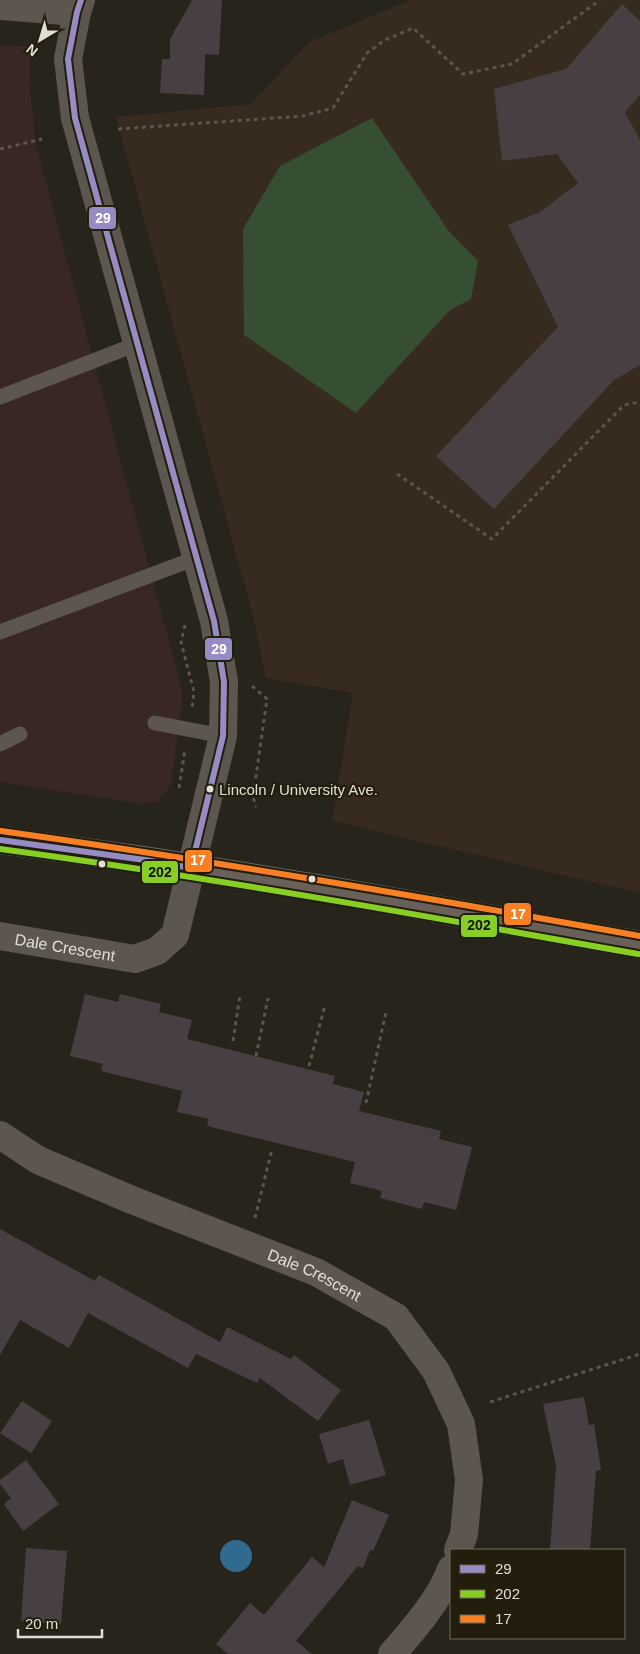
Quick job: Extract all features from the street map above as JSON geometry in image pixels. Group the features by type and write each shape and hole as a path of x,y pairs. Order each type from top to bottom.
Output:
{"main road":[{"path":"0,840 145,860 324,889 640,945"}],"street":[{"path":"0,6 79,6"},
{"name":"Dale Crescent","path":"0,936 135,959 157,951 175,935 223,736 224,682 214,621 75,118 68,59 79,6"},
{"name":"Dale Crescent","path":"0,1135 38,1160 132,1200 316,1272 396,1317 436,1372 461,1424 469,1480 464,1534 458,1549"},
{"path":"392,1654 411,1633 446,1582 450,1572"}],"lane":[{"path":"0,397 138,344"},
{"path":"0,632 196,558"},
{"path":"155,723 223,736"},
{"path":"0,744 20,734"}],"path":[{"path":"118,129 303,116 333,108 367,53 385,40 413,28 463,74 512,64 600,0"},
{"path":"0,149 42,140"},
{"path":"397,474 492,539 624,405 640,402"},
{"path":"256,807 254,797 267,699"},
{"path":"233,1041 240,995"},
{"path":"256,1056 268,998"},
{"path":"309,1066 325,1005"},
{"path":"366,1103 386,1012"},
{"path":"248,1245 272,1149"},
{"path":"490,1402 640,1354"}],"shaded area":[{"path":"411,0 640,0 640,893 332,821 353,693 266,678 253,616 116,117 251,104 309,42"},
{"path":"0,45 32,46 29,84 36,145 183,694 171,785 158,801 143,804 0,782"}],"green space":[{"path":"372,118 448,230 478,261 471,299 450,310 356,413 244,335 243,229 280,166"}],"water":[{"path":"236,1540 242,1541 247,1545 251,1550 251,1562 247,1567 242,1571 236,1572 230,1571 225,1567 221,1562 220,1556 221,1550 225,1545 230,1541"}],"building":[{"path":"192,0 222,0 219,55 205,54 204,95 160,93 162,59 170,59 170,39"},
{"path":"622,4 640,21 640,95 625,112 640,140 640,365 614,380 494,509 436,456 558,327 508,225 540,212 578,183 557,154 502,161 494,89 566,69"},
{"path":"85,994 118,1002 120,994 161,1004 159,1012 192,1020 187,1039 335,1076 333,1084 364,1092 359,1111 441,1131 439,1139 472,1147 456,1210 424,1202 422,1209 380,1198 382,1191 350,1183 355,1162 207,1126 209,1119 177,1112 182,1091 101,1071 103,1064 70,1056"},
{"path":"0,1229 95,1281 99,1275 220,1342 227,1327 291,1359 294,1355 341,1390 318,1421 260,1378 257,1383 196,1354 188,1368 88,1313 69,1348 20,1320 0,1355"},
{"path":"584,1397 589,1425 594,1424 601,1470 596,1471 590,1549 550,1549 556,1466 543,1404"},
{"path":"22,1401 52,1421 31,1453 0,1433"},
{"path":"369,1420 386,1475 350,1485 343,1459 328,1464 319,1434"},
{"path":"26,1460 59,1504 23,1531 4,1504 11,1498 0,1484 0,1480"},
{"path":"352,1500 389,1515 373,1551 370,1550 363,1568 358,1566 296,1641 312,1654 228,1654 216,1644 250,1603 264,1615 312,1557 324,1567"},
{"path":"26,1548 67,1551 61,1624 21,1621"}],"transit line":[{"name":"29","path":"81,0 68,59 75,118 214,621 224,682 223,736 191,868"},
{"name":"17","path":"1,831 321,880 640,936"},
{"name":"29","path":"0,840 191,868"},
{"name":"202","path":"0,849 240,885 638,954"}],"place":[{"name":"Lincoln / University Ave.","path":"210,789"}]}
